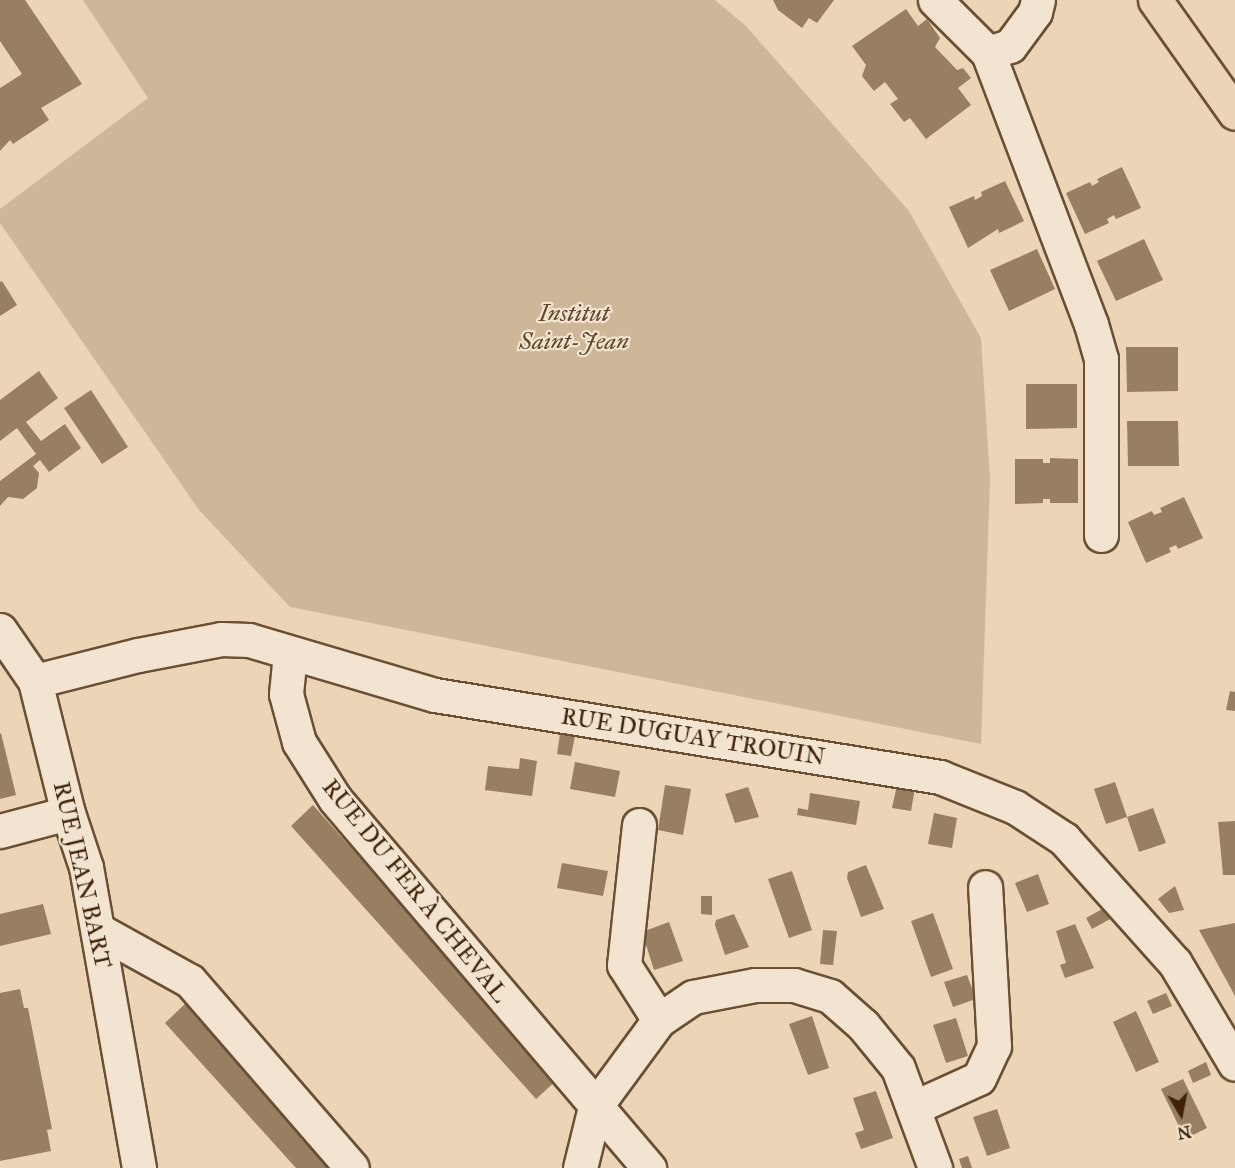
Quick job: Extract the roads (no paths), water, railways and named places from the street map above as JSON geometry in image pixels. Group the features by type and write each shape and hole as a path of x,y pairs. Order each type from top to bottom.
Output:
{"main road":[{"path":"1155,0 1235,113"}],"street":[{"path":"935,0 988,53 1091,324 1101,359 1101,535"},
{"path":"988,53 1010,46 1035,12 1038,0"},
{"name":"RUE JEAN BART","path":"0,630 35,681 68,813 86,867 139,1168"},
{"name":"RUE DUGUAY TROUIN","path":"35,681 221,639 249,640 435,695 940,777 986,793 1064,839 1125,903 1175,963 1235,1064"},
{"name":"RUE DU FER À CHEVAL","path":"290,653 286,694 299,742 334,799 649,1168"},
{"path":"0,831 68,813"},
{"path":"639,825 624,965 659,1020"},
{"path":"913,1108 979,1078 993,1046 985,887"},
{"path":"98,930 190,981 352,1168"},
{"path":"580,1168 595,1107 641,1039 659,1020 693,997 755,985 794,985 830,996 863,1025 898,1068 935,1168"}],"park label":[{"name":"Institut Saint-Jean","path":"574,328"}]}
